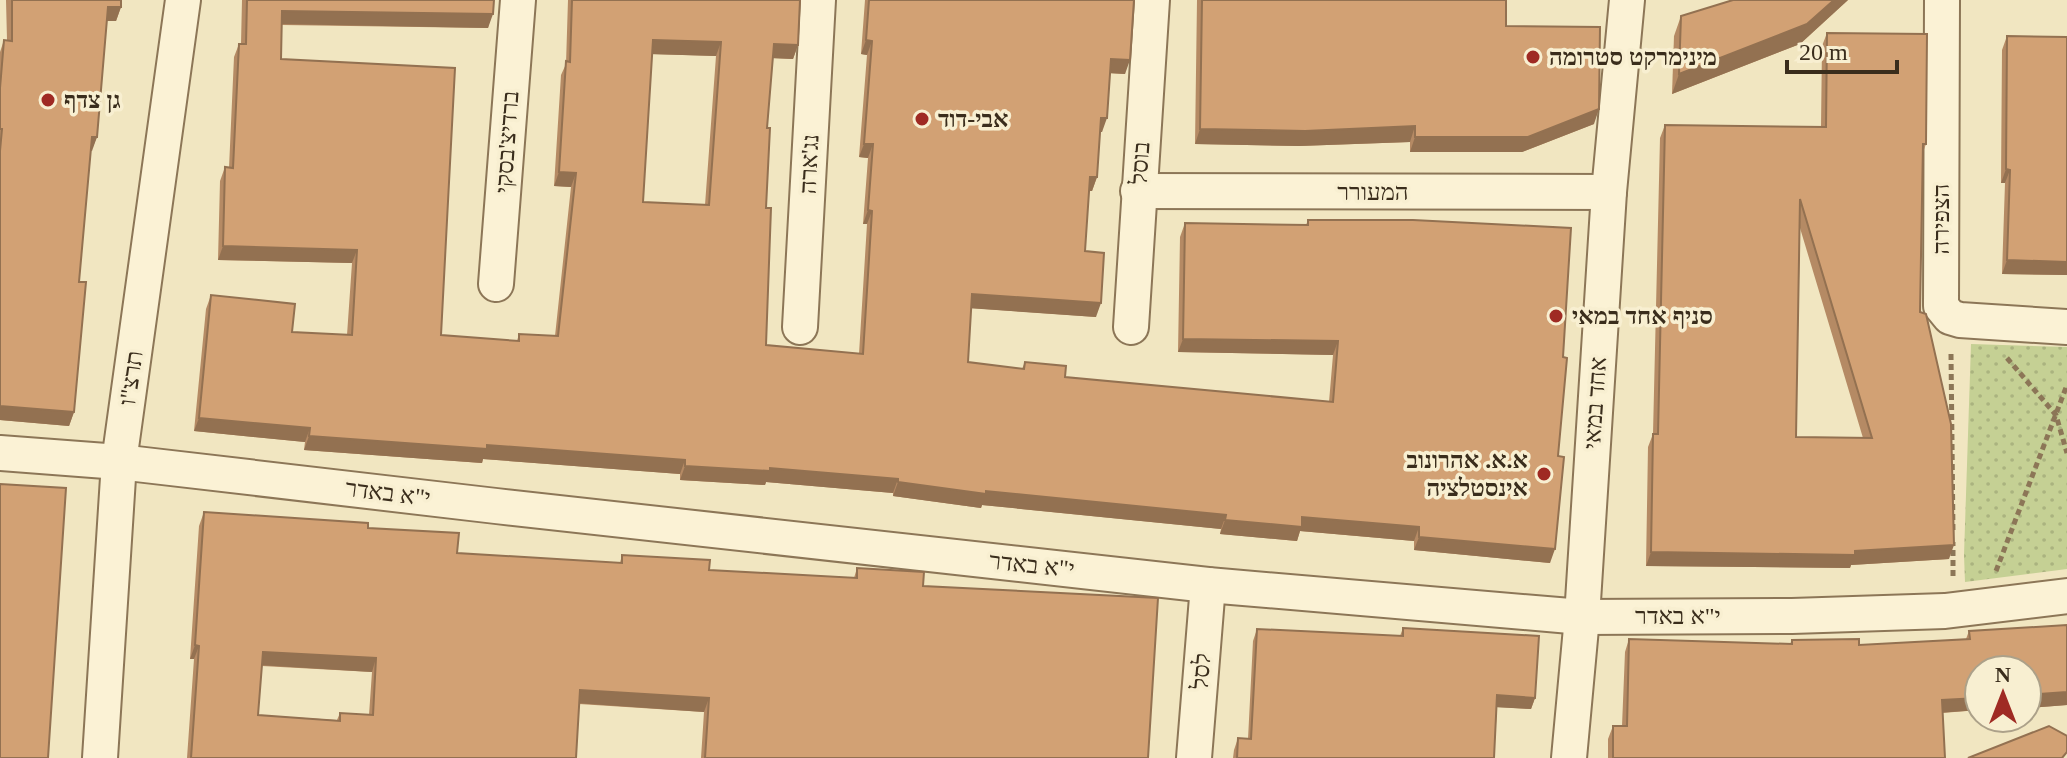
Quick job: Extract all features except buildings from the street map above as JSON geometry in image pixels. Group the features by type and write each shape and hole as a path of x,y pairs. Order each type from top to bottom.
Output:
{"street":[{"name":"תרצ\"ו","path":"100,758 119,462 183,0"},
{"name":"ברדיצ'בסקי","path":"496,284 518,0"},
{"name":"נג'ארה","path":"800,327 818,0"},
{"name":"בוסל","path":"1131,327 1152,0"},
{"name":"אחד במאי","path":"1569,758 1582,617 1609,192 1627,0"},
{"name":"הצפירה","path":"1942,0 1941,306 1962,319"},
{"name":"המעורר","path":"1138,191 1609,192"},
{"path":"1962,319 2067,327"},
{"name":"י\"א באדר","path":"0,453 119,462 1208,585 1582,617 1792,616 1968,608 2067,596"},
{"name":"לסל","path":"1194,758 1208,585"}],"path":[{"path":"1962,319 2056,415 2067,453"},
{"path":"1962,319 1968,608"},
{"path":"1968,608 2067,385"}],"green space":[{"path":"1971,344 2067,347 2067,569 1965,582"}],"place":[{"name":"מינימרקט סטרומה","path":"1533,57"},
{"name":"גן צדף","path":"48,100"},
{"name":"אבי-דוד","path":"922,119"},
{"name":"סניף אחד במאי","path":"1556,316"},
{"name":"א.א. אהרונוב אינסטלציה","path":"1544,474"}]}
